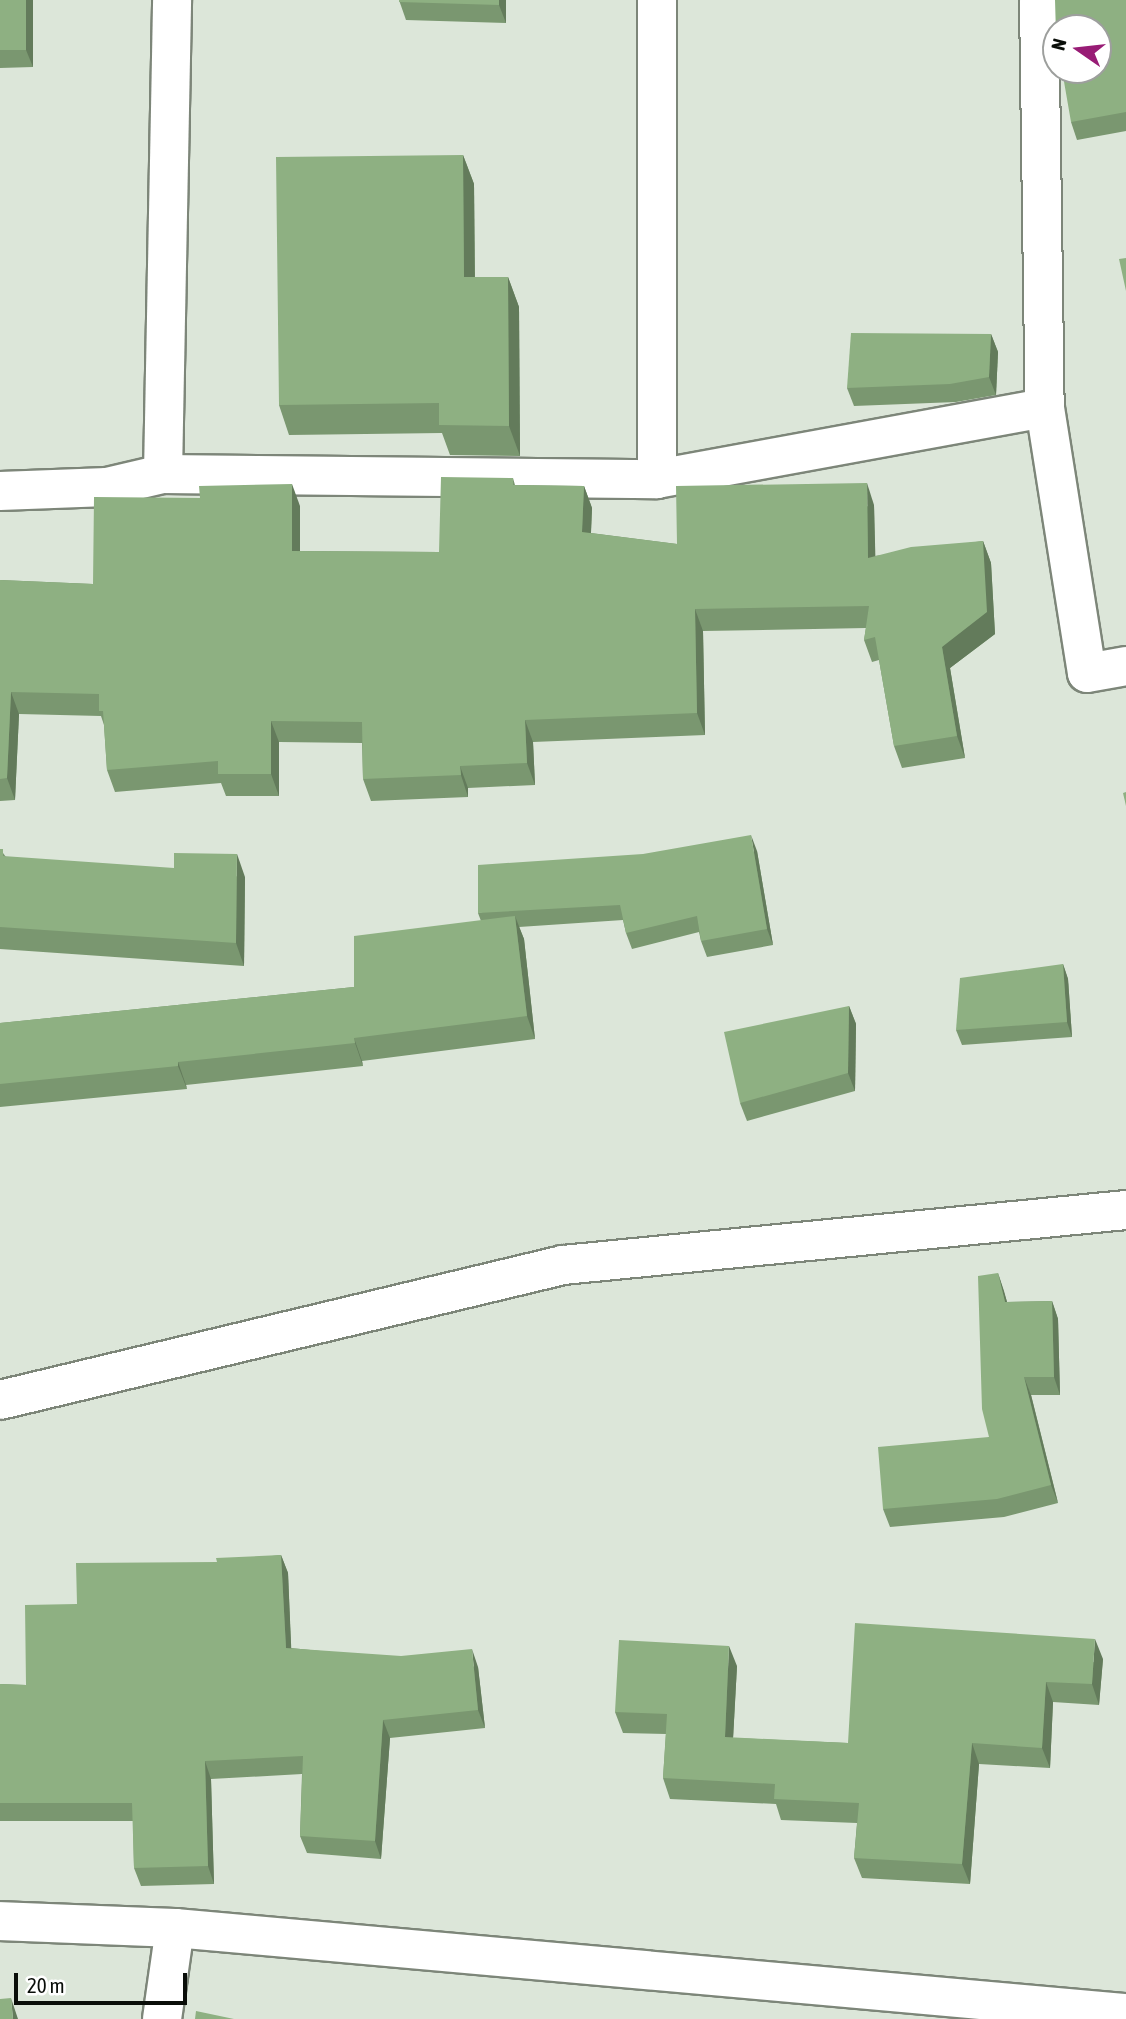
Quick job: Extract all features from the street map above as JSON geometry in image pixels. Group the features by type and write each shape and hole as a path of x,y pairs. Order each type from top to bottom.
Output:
{"street":[{"path":"163,474 172,0"},
{"path":"657,0 657,479"},
{"path":"1039,0 1045,408 1087,673 1126,666"},
{"path":"0,491 107,487 163,474 657,479 1045,408"},
{"path":"0,1401 563,1265 1126,1210"},
{"path":"0,1921 175,1928 856,2004 1126,2013"},
{"path":"162,2019 175,1928"}],"building":[{"path":"0,0 26,0 26,50 0,50"},
{"path":"499,0 499,5 399,2"},
{"path":"1055,0 1126,0 1126,112 1071,122 1064,84 1112,84 1112,14 1055,14"},
{"path":"463,155 464,277 508,277 509,426 439,425 439,403 279,405 276,157"},
{"path":"1126,258 1126,291 1119,259"},
{"path":"851,333 991,334 989,377 950,384 847,388"},
{"path":"441,477 513,478 513,485 584,486 582,532 677,544 676,486 867,483 868,558 911,547 983,541 987,612 942,647 957,736 894,746 875,637 864,640 869,606 695,609 697,713 525,720 527,763 460,766 461,775 363,779 362,722 271,721 271,774 218,774 218,761 107,770 103,711 99,711 99,694 11,692 7,778 0,779 0,580 93,584 94,497 200,498 199,486 292,484 292,551 439,552"},
{"path":"751,835 767,929 701,941 697,916 626,933 620,905 478,913 478,865 643,854"},
{"path":"0,849 3,849 3,856 174,868 174,853 237,854 236,943 0,927"},
{"path":"515,916 527,1016 354,1038 355,1043 178,1062 178,1066 0,1084 0,1023 354,987 354,936"},
{"path":"1063,964 1067,1022 956,1030 960,978"},
{"path":"849,1006 848,1073 740,1103 724,1032"},
{"path":"998,1273 1005,1302 1052,1301 1054,1377 1024,1377 1051,1485 997,1499 883,1509 878,1447 989,1437 982,1409 978,1276"},
{"path":"281,1555 286,1648 401,1656 472,1649 478,1710 383,1720 375,1841 300,1836 303,1756 205,1761 208,1866 134,1868 132,1803 0,1803 0,1684 26,1685 25,1605 77,1604 76,1563 217,1562 216,1558"},
{"path":"855,1623 1095,1639 1092,1684 1046,1682 1042,1748 972,1743 962,1864 854,1858 859,1803 774,1799 775,1784 663,1778 667,1714 615,1712 619,1640 729,1646 725,1737 848,1743"},
{"path":"11,1998 13,2019 0,2019 0,1999"},
{"path":"196,2011 234,2019 195,2019"}]}
